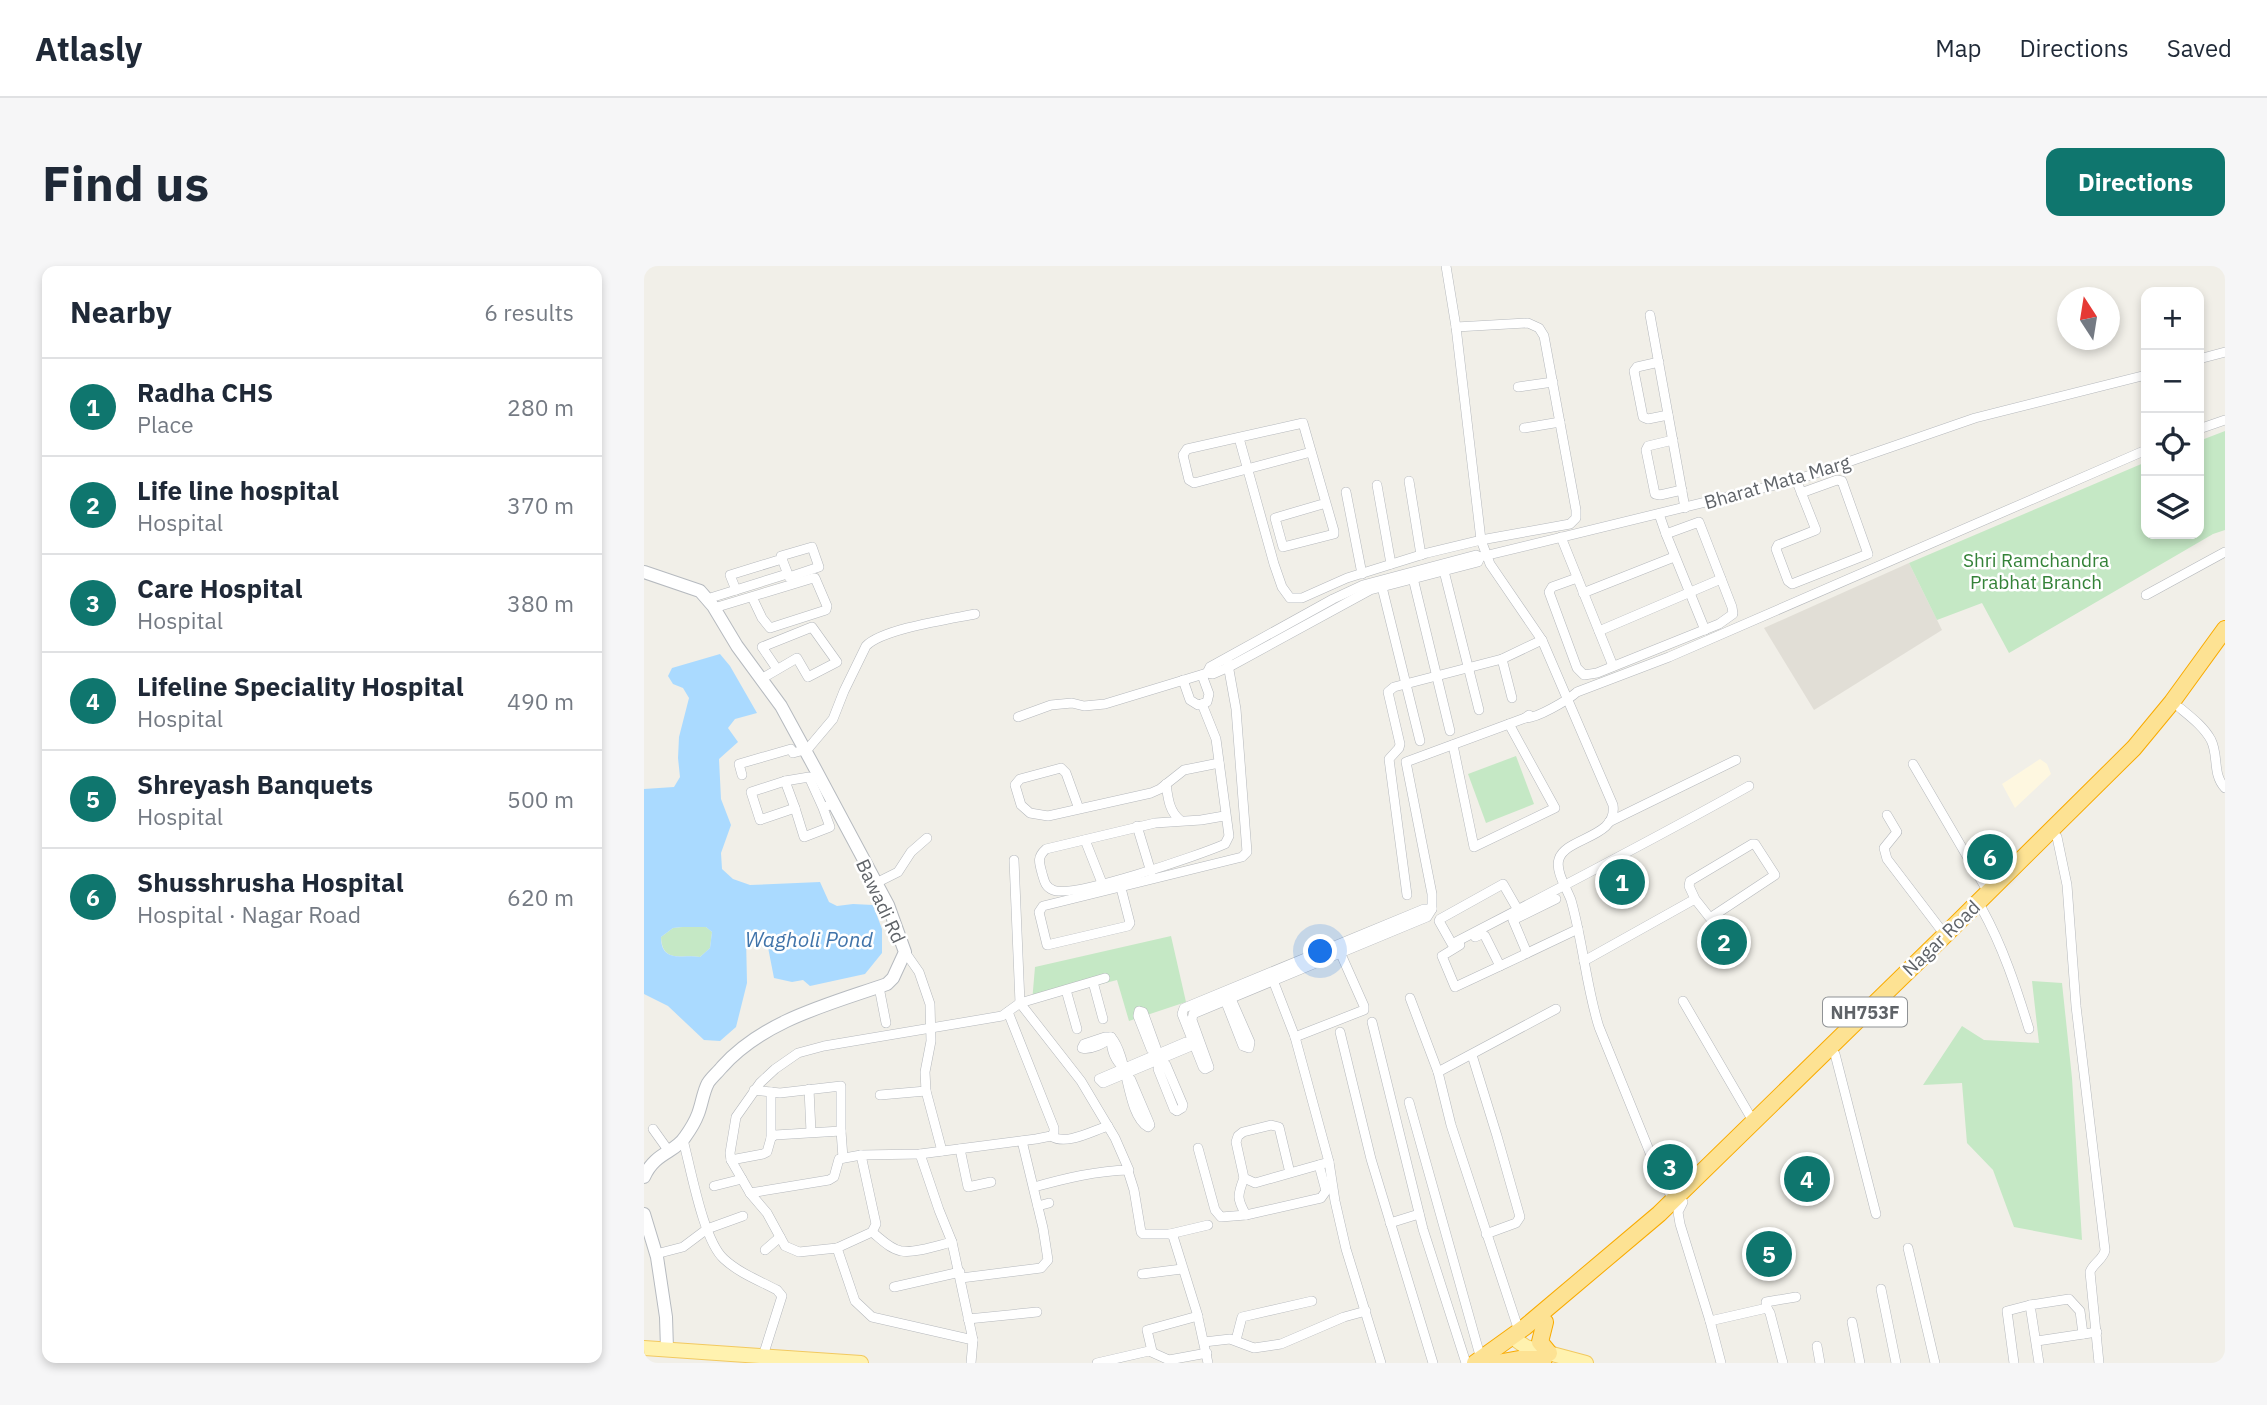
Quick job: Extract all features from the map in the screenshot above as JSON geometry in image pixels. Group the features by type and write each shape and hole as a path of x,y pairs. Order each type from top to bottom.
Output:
{"highway":[{"name":"Nagar Road","path":"1482,1362 1545,1322 1623,1258 1747,1131 2134,748 2172,702 2225,629"},
{"name":"Nagar Road","path":"1747,1131 1835,1054 2141,754 2180,708 2225,645"},
{"name":"Nagar Road","path":"1514,1340 1678,1201"},
{"path":"1545,1322 1539,1342 1551,1358"},
{"path":"1482,1362 1551,1358"}],"main road":[{"path":"1514,1340 1551,1358 1586,1363"},
{"path":"644,1348 666,1356 763,1356 861,1363"}],"street":[{"path":"1446,266 1457,327 1483,556 1542,639 1613,805 1614,813 1608,823"},
{"path":"1650,315 1685,508"},
{"path":"1239,438 1274,564 1282,587 1290,598 1302,598 1362,574 1421,555 1481,540 1570,524 1576,518 1544,336 1539,328 1528,323 1457,327"},
{"path":"2204,358 2225,352"},
{"path":"1658,362 1637,367 1634,372 1643,417 1648,419 1668,415"},
{"name":"Bharat Mata Marg","path":"1483,556 1796,480 1975,418 2141,376"},
{"path":"1518,387 1553,382"},
{"path":"2204,427 2225,420"},
{"path":"1524,428 1560,422"},
{"path":"1311,452 1194,483 1189,480 1184,450 1303,423 1311,452 1326,503 1334,531 1334,534 1286,548 1281,544 1275,518 1326,503"},
{"path":"1673,440 1648,446 1646,450 1655,494 1682,490"},
{"path":"1124,1071 1196,1041 1187,1013 1188,1006 1226,995 1407,921 1424,909 1432,909 1432,894 1406,762 1541,712 1568,700 1577,692 1669,657 2141,452"},
{"path":"1796,480 1801,493 1816,530 1778,545 1776,549 1788,582 1793,584 1866,556 1868,551 1842,481 1837,480 1801,493"},
{"path":"1409,481 1421,555"},
{"path":"1377,485 1391,564"},
{"path":"1346,492 1362,574"},
{"path":"1659,514 1688,593 1705,630"},
{"path":"1577,578 1552,587 1549,592 1577,668 1584,675 1591,675 1719,624 1732,614 1732,607 1699,522 1666,534"},
{"path":"1265,528 1277,525"},
{"path":"1561,537 1613,666"},
{"path":"812,547 819,567 789,578 782,559 781,556 812,547"},
{"path":"2146,595 2225,552"},
{"path":"1018,717 1051,705 1105,704 1204,674 1213,674 1333,599 1363,585 1476,555 1483,556"},
{"path":"1228,663 1354,597 1413,578 1478,562 1483,556"},
{"path":"1583,593 1674,557"},
{"path":"736,590 730,575 782,559"},
{"path":"1444,571 1479,710"},
{"path":"644,572 700,591 711,604"},
{"path":"711,604 736,590 787,574"},
{"path":"711,604 752,597 815,578 827,606 826,610 770,628 761,618 752,597"},
{"path":"1413,578 1450,731"},
{"path":"1599,631 1721,579"},
{"path":"1382,587 1420,741"},
{"name":"Bawadi Rd","path":"711,604 737,646 781,706 805,750 829,806 888,905 905,952 893,978 879,987"},
{"path":"742,775 739,764 791,749 793,753 805,750 833,719 844,691 871,640 894,632 975,614"},
{"path":"761,679 797,658 808,677 837,662 812,627 762,647 777,669"},
{"path":"1407,895 1390,759 1400,744 1388,696 1391,688 1502,659 1542,639"},
{"path":"1502,659 1512,698"},
{"path":"1121,888 1130,923 1128,926 1047,945 1039,912 1043,906 1242,858 1247,852 1238,730 1228,663"},
{"path":"1183,680 1190,700 1198,705 1202,704 1207,702 1209,694 1204,674"},
{"path":"1202,704 1214,733 1219,763 1224,816 1229,836 1225,844 1151,872 1062,892 1052,890 1045,884 1038,861 1046,849 1137,826 1224,816"},
{"path":"2180,708 2196,721 2212,742 2218,780 2224,791"},
{"path":"1453,745 1474,847 1555,808 1509,723"},
{"path":"1721,1363 1680,1224 1678,1201 1655,1165 1599,1027 1578,929 1559,868 1559,859 1564,852 1588,839 1608,823 1736,760"},
{"path":"1079,809 1062,768 1020,779 1015,785 1021,805 1030,813 1048,817 1151,793 1184,770 1219,763"},
{"path":"1913,764 1988,892"},
{"path":"785,781 795,808 804,837 830,827 829,806 809,777 785,781 751,792 760,820 795,808"},
{"path":"1166,784 1173,814 1180,820"},
{"path":"1518,910 1503,884 1440,920 1452,944 1654,840 1749,786"},
{"path":"1887,815 1897,832 1885,848 1887,859 1945,935"},
{"path":"1137,826 1151,872"},
{"path":"2057,837 2067,885 2076,1006 2105,1250 2105,1254 2093,1265 2090,1272 2099,1363"},
{"path":"876,883 898,872 911,852 927,838"},
{"path":"1084,840 1102,883"},
{"path":"1752,844 1755,844 1775,875 1710,918 1695,899 1689,886 1690,881 1752,844"},
{"path":"1014,860 1020,1003 1081,1081 1108,1126 1129,1170 1141,1232 1170,1234 1208,1225"},
{"path":"1527,953 1513,920 1556,899"},
{"path":"1584,961 1695,899"},
{"path":"1982,909 1998,938 2029,1029"},
{"path":"1500,966 1484,934 1442,956 1455,987 1500,966 1578,929"},
{"path":"1295,1037 1364,1010 1343,948"},
{"path":"905,952 922,978 930,1004 931,1041 925,1072 926,1091 942,1151"},
{"path":"1271,977 1295,1037 1346,1249 1381,1363"},
{"path":"861,1155 876,1223 872,1232 837,1248 799,1252 785,1246 767,1213 750,1193 731,1160 730,1145 736,1117 754,1090 775,1069 798,1053 824,1046 1002,1016 1020,1003 1105,978"},
{"path":"1093,982 1111,1038 1111,1047 1117,1062 1124,1071 1131,1080 1150,1125 1148,1127 1143,1125 1136,1109 1124,1071"},
{"path":"644,1177 649,1166 683,1140 698,1115 708,1083 727,1061 755,1038 828,1003 879,987 886,1023"},
{"path":"1066,990 1077,1029"},
{"path":"1226,995 1232,1001 1250,1042 1249,1048 1243,1046 1227,1005 1226,995"},
{"path":"1410,998 1438,1072 1514,1340"},
{"path":"1683,1002 1747,1131"},
{"path":"1438,1072 1556,1009"},
{"path":"750,1193 829,1180 834,1177 839,1159 843,1158 920,1154 1051,1136 1054,1128 1008,1012"},
{"path":"1372,1022 1419,1214 1482,1362"},
{"path":"1340,1032 1371,1160 1433,1363"},
{"path":"1835,1054 1876,1214"},
{"path":"1472,1055 1520,1217 1513,1225 1486,1234"},
{"path":"1158,1056 1166,1065 1182,1105 1177,1111 1158,1069 1158,1056"},
{"path":"754,1090 771,1092 841,1086 843,1158"},
{"path":"809,1089 811,1132"},
{"path":"880,1095 926,1091"},
{"path":"731,1160 767,1152 771,1138 771,1092"},
{"path":"1409,1102 1482,1362"},
{"path":"1247,1215 1238,1194 1244,1178 1236,1142 1238,1136 1243,1132 1271,1125 1279,1127 1290,1173"},
{"path":"1051,1136 1056,1140 1066,1140 1108,1126"},
{"path":"653,1129 668,1150"},
{"path":"771,1138 775,1135 841,1131"},
{"path":"683,1140 707,1229 718,1252 724,1259 777,1290 782,1296 763,1356"},
{"path":"894,1287 961,1275 1021,1272 1045,1265 1048,1260 1038,1206 1022,1141"},
{"path":"1198,1148 1215,1210 1221,1217 1247,1215 1321,1198 1326,1191 1324,1164"},
{"path":"960,1149 968,1187 991,1182"},
{"path":"920,1154 953,1242 973,1340 971,1363"},
{"path":"1244,1178 1255,1184 1324,1164"},
{"path":"1034,1187 1094,1172 1128,1171"},
{"path":"714,1186 742,1179"},
{"path":"1038,1206 1049,1203"},
{"path":"1390,1223 1419,1214"},
{"path":"656,1254 683,1247 707,1229 743,1216"},
{"path":"644,1217 656,1254 666,1317 666,1356"},
{"path":"872,1232 892,1248 909,1252 953,1242"},
{"path":"1170,1234 1173,1236 1198,1316 1208,1358 1169,1360 1152,1351 1147,1330 1198,1316"},
{"path":"765,1250 780,1237"},
{"path":"837,1248 855,1301 872,1317 973,1340"},
{"path":"1908,1248 1935,1363"},
{"path":"1142,1274 1182,1269"},
{"path":"1881,1289 1896,1363"},
{"path":"1783,1363 1766,1303 1796,1297"},
{"path":"2014,1363 2007,1311 2069,1299 2080,1311 2083,1334"},
{"path":"1236,1340 1242,1317 1312,1301"},
{"path":"2030,1305 2039,1363"},
{"path":"1710,1321 1767,1308"},
{"path":"1204,1342 1230,1339 1254,1348 1281,1344 1343,1317 1366,1311"},
{"path":"968,1319 1037,1312"},
{"path":"1852,1322 1860,1363"},
{"path":"2037,1340 2097,1332"},
{"path":"1816,1346 1820,1363"},
{"path":"1097,1363 1126,1359 1152,1351"}],"shaded area":[{"path":"1909,563 1942,630 1814,710 1764,628"},
{"path":"2040,759 2047,764 2051,774 2015,808 2002,784"}],"green space":[{"name":"Shri Ramchandra Prabhat Branch","path":"2225,431 2225,530 2213,534 2009,653 1982,603 1937,620 1909,563 2141,464 2141,539 2204,539 2204,439"},
{"path":"1516,756 1534,804 1486,823 1468,774"},
{"path":"706,927 712,932 710,948 700,957 675,956 665,951 661,937 673,928"},
{"path":"1171,936 1186,1002 1129,1021 1117,980 1032,1002 1035,967"},
{"path":"2032,981 2062,983 2072,1078 2082,1240 2014,1227 1993,1170 1967,1143 1962,1083 1923,1085 1962,1026 1984,1040 2039,1043"}],"water":[{"name":"Wagholi Pond","path":"720,654 757,713 735,719 728,728 738,742 719,759 721,799 731,825 721,853 722,869 733,879 750,885 820,882 829,902 837,906 873,905 882,929 882,953 865,974 810,986 803,980 792,982 774,978 765,932 754,929 746,937 747,983 736,1027 720,1041 704,1040 668,1006 644,994 644,789 674,787 680,777 679,737 689,698 683,688 673,684 668,676 672,668","holes":["706,927 712,932 710,948 700,957 675,956 665,951 662,945 661,937 673,928"]}],"place":[{"name":"Shusshrusha Hospital","path":"1990,857"},
{"name":"Radha CHS","path":"1622,882"},
{"name":"Life line hospital","path":"1724,942"},
{"name":"Care Hospital","path":"1670,1167"},
{"name":"Lifeline Speciality Hospital","path":"1807,1179"},
{"name":"Shreyash Banquets","path":"1769,1254"}]}
